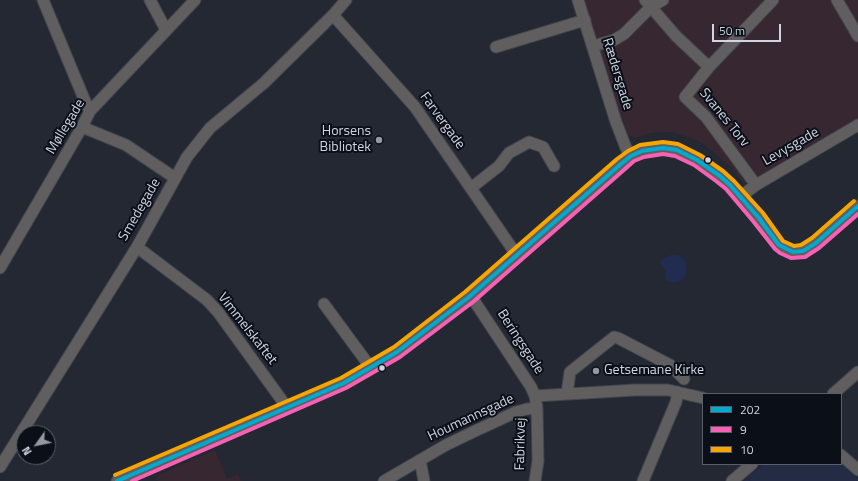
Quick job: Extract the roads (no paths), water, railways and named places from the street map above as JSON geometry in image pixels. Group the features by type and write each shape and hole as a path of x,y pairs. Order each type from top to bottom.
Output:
{"street":[{"path":"43,0 90,111"},
{"path":"150,0 166,30"},
{"name":"Møllegade","path":"0,268 90,111 195,0"},
{"name":"Smedegade","path":"0,468 137,247 175,178 210,128 264,83 333,15 346,0"},
{"name":"Rædersgade","path":"578,0 616,122 626,148 632,156"},
{"path":"593,46 614,40 624,34 648,4 662,0"},
{"path":"648,4 676,36 709,67 774,0"},
{"path":"837,0 858,36"},
{"name":"Farvergade","path":"333,15 415,107 516,254"},
{"path":"496,47 585,20"},
{"name":"Svanes Torv","path":"709,67 685,97 706,117 756,185"},
{"name":"Levysgade","path":"741,196 756,185 858,125"},
{"path":"82,127 126,145 175,178"},
{"path":"471,188 499,166 509,153 529,142 543,147 554,166"},
{"path":"116,481 344,382 397,352 471,296 516,254 620,164 632,156 654,148 663,148 677,150 697,160 716,173 741,196 784,248 794,252 803,251 816,243 858,206"},
{"name":"Vimmelskaftet","path":"137,247 207,300 223,318 282,399 286,408"},
{"name":"Beringsgade","path":"471,296 531,387 535,396 537,408"},
{"path":"324,304 371,368"},
{"path":"567,394 570,372 614,337 670,365 684,379"},
{"path":"834,393 858,372"},
{"name":"Houmannsgade","path":"535,396 635,390 668,390 702,398"},
{"path":"643,481 680,392"},
{"name":"Houmannsgade","path":"384,481 472,432 526,409 537,408"},
{"name":"Fabrikvej","path":"535,481 538,461 537,408"},
{"path":"842,457 858,470"},
{"name":"Houmannsgade","path":"420,460 424,481"},
{"path":"732,481 751,465"}],"place":[{"name":"Horsens Bibliotek","path":"379,140"},
{"name":"Getsemane Kirke","path":"596,371"}]}
